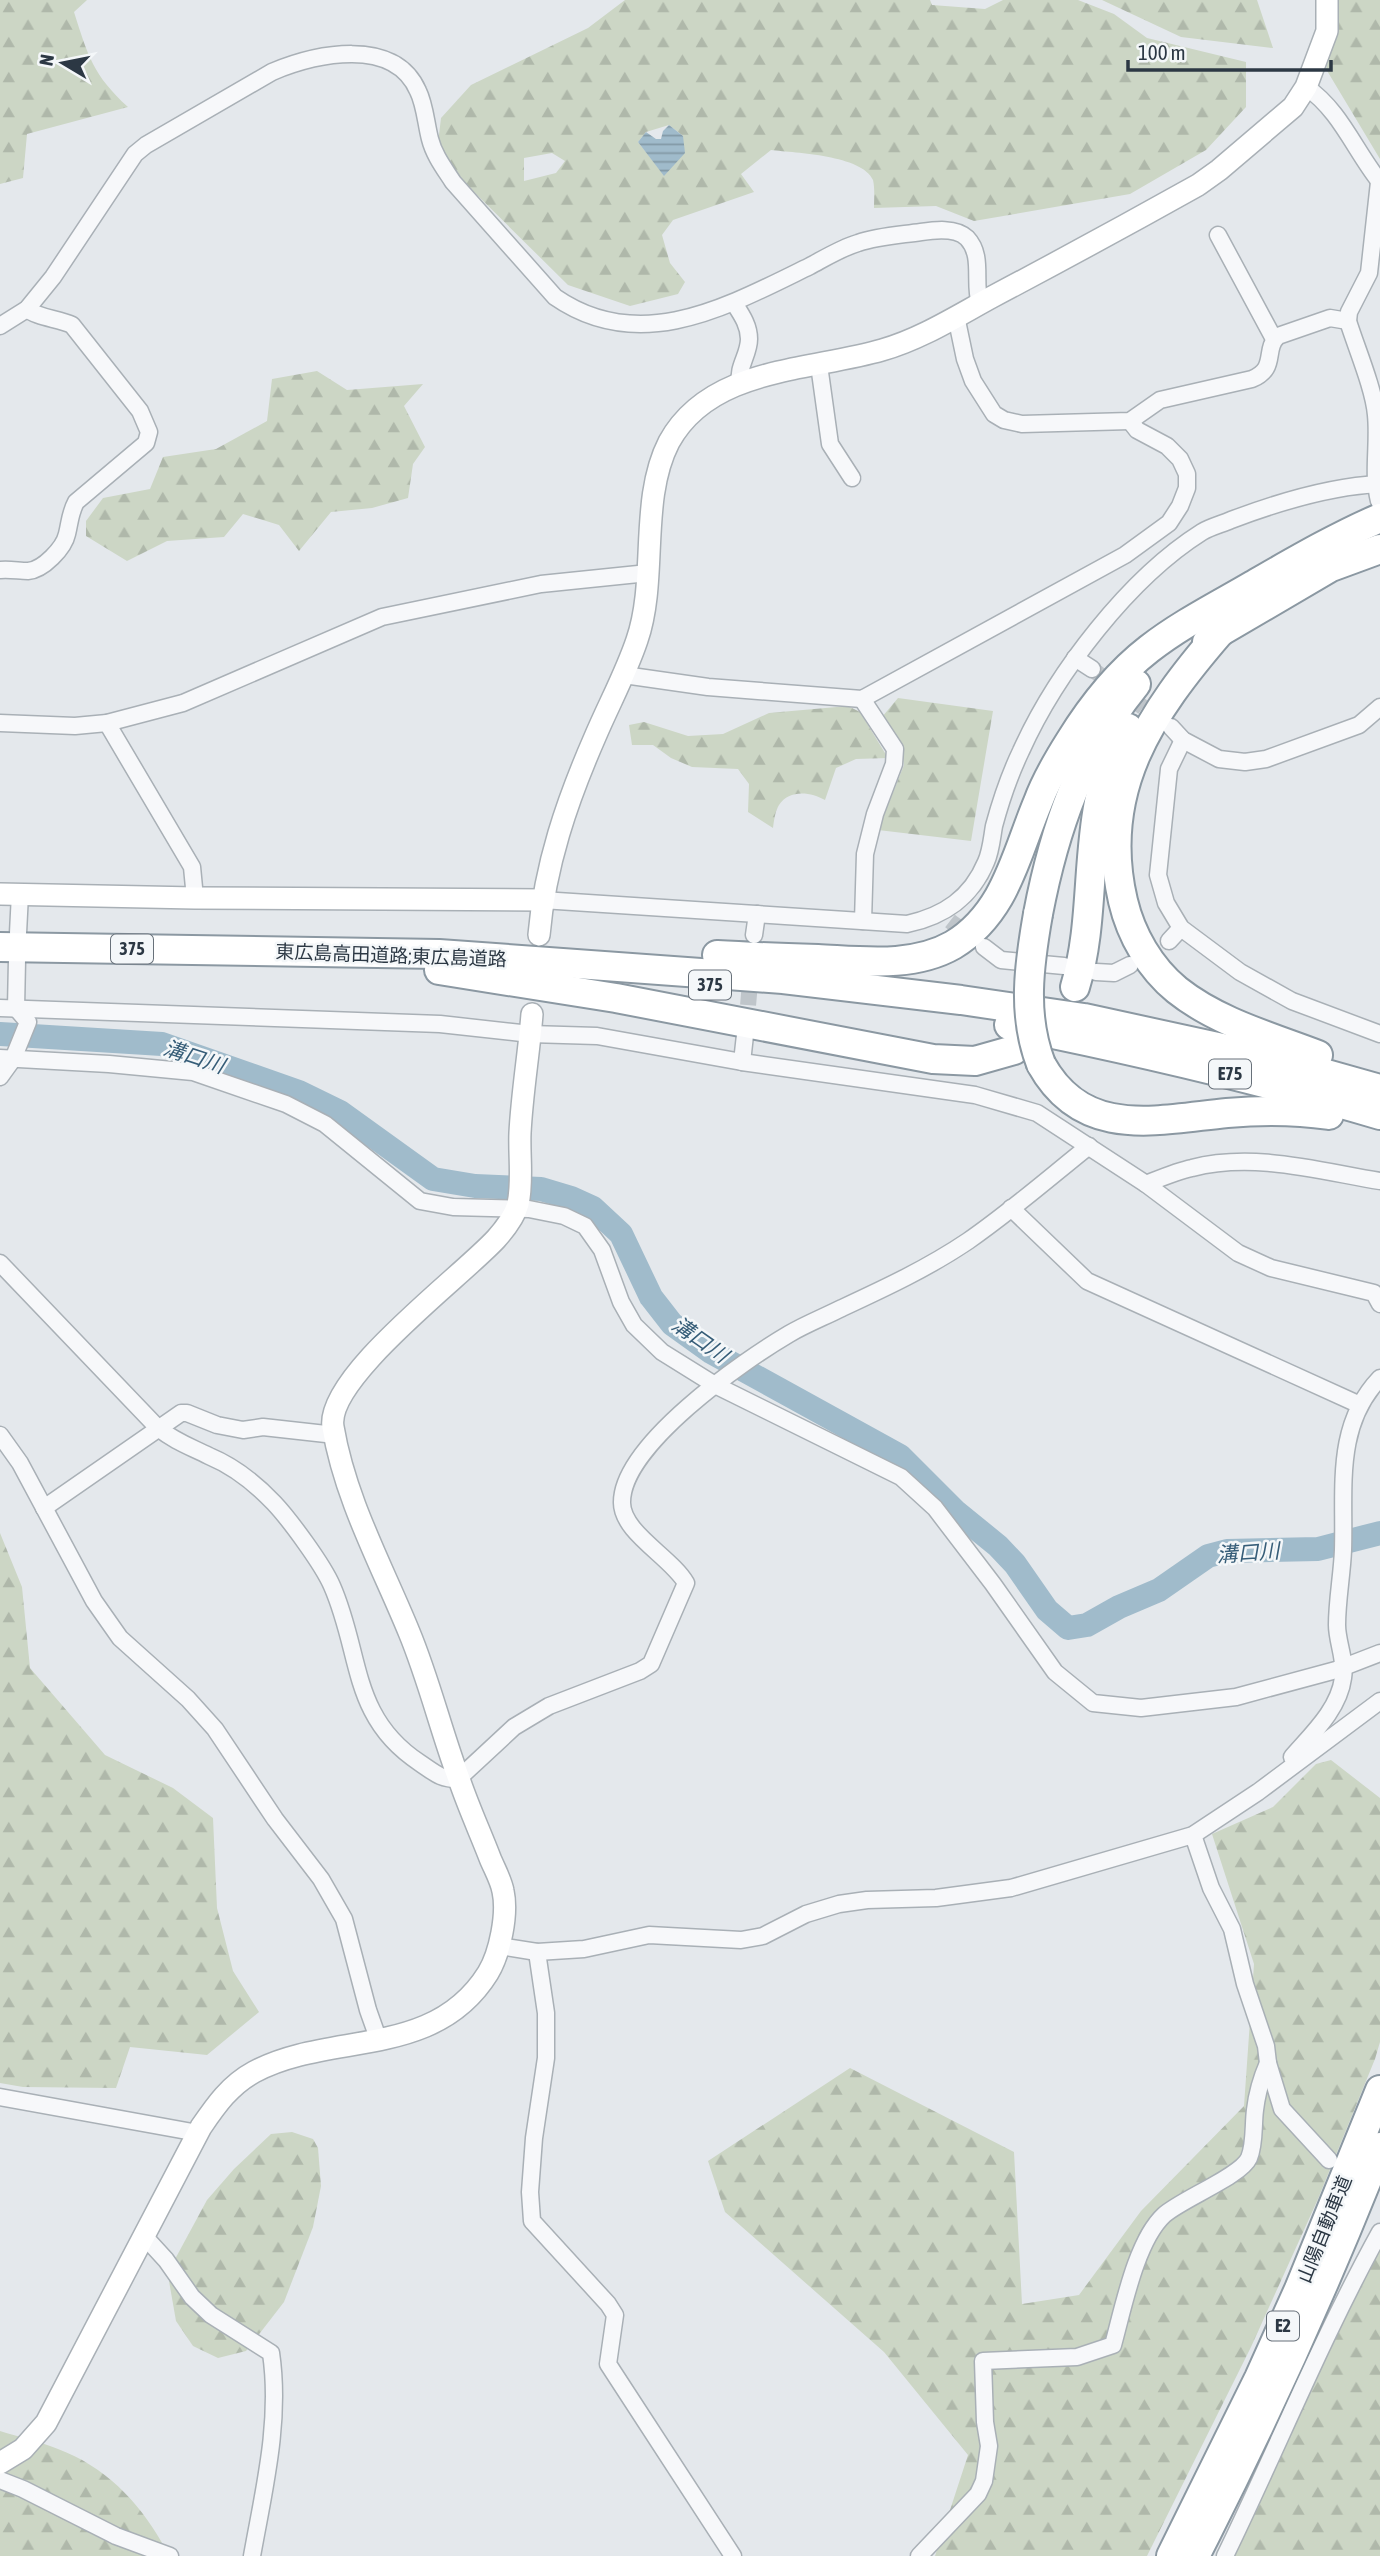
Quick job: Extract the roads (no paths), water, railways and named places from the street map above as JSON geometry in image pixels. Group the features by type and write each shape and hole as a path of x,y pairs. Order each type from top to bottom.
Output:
{"highway":[{"path":"1325,558 1379,510"},
{"path":"1380,530 1213,622 1147,670 1115,711 1089,755 1066,803 1038,914 1028,1000 1031,1034 1048,1077 1068,1098 1092,1112 1119,1120 1168,1121 1249,1111 1292,1111 1380,1124"},
{"path":"1325,558 1380,549"},
{"path":"1325,558 1380,559"},
{"path":"439,954 717,955 870,962 906,960 939,951 965,936 999,899 1012,873 1048,779 1086,717 1140,657 1164,638 1213,622"},
{"path":"1078,975 1087,939 1095,823 1110,764 1123,736 1158,688 1213,622"},
{"path":"1213,622 1186,673 1138,748 1127,774 1116,828 1116,856 1119,883 1133,932 1158,972 1196,1003 1256,1031 1380,1078"},
{"name":"375","path":"12,947 265,952"},
{"name":"東広島高田道路;東広島道路","path":"265,952 439,954 783,979 1038,1021"},
{"name":"東広島高田道路;東広島道路","path":"265,952 571,973 791,993 1038,1021"},
{"path":"380,961 616,998 933,1059 975,1061 1014,1050"},
{"name":"E75","path":"1038,1021 1175,1037 1273,1059 1380,1089"},
{"name":"E75","path":"1038,1021 1380,1115"},
{"name":"山陽自動車道","path":"1171,2556 1254,2390 1380,2090"},
{"name":"山陽自動車道","path":"1195,2556 1323,2289 1380,2147"}],"street":[{"path":"539,934 542,900 553,846 566,807 639,636 660,463 682,424 705,401 740,383 887,349 922,335 1198,185 1293,107 1306,88 1327,31 1327,0"},
{"path":"0,326 27,309 135,154 146,145 272,72 293,63 344,55 383,58 398,65 419,91 430,142 453,182 555,296 574,310 594,318 618,322 667,323 693,318 734,303 856,243 930,230 951,230 965,235 977,256 977,294 980,304"},
{"path":"1306,88 1320,96 1380,182 1369,273 1349,312 1348,321 1376,411 1379,510"},
{"path":"956,316 965,359 973,381 994,414 1004,420 1023,424 1130,421 1160,400 1252,379 1262,375 1268,367 1274,339 1218,235"},
{"path":"734,303 746,320 750,340 738,374 740,383"},
{"path":"0,570 30,571 38,568 60,549 67,537 71,511 76,502 146,443 149,432 140,411 72,325 56,318 31,313 27,309"},
{"path":"1274,339 1295,328 1330,318 1348,321"},
{"path":"819,365 830,444 852,478"},
{"path":"624,675 708,687 862,699 1125,555 1169,523 1187,488 1187,474 1180,459 1167,446 1137,430 1130,421"},
{"path":"8,1008 12,947 10,894 542,900 907,924 946,917 975,884 987,861 995,825 1021,749 1075,658 1111,611 1160,564 1203,531 1259,509 1356,485 1378,484"},
{"path":"1169,523 1186,544"},
{"path":"0,723 75,726 107,723 183,703 382,617 541,584 648,573"},
{"path":"1075,658 1092,669"},
{"path":"862,699 895,750 894,764 875,814 865,854 863,921"},
{"path":"1171,727 1183,740 1219,759 1245,762 1266,759 1359,725 1380,708"},
{"path":"1359,725 1366,728 1380,721"},
{"path":"107,723 192,867 195,898"},
{"path":"1183,740 1169,769 1158,875 1166,903 1181,928 1240,972 1292,1001 1380,1034"},
{"path":"754,935 757,914"},
{"path":"1169,942 1181,928"},
{"path":"984,947 1001,960 1078,975 1114,973 1130,965"},
{"path":"8,1008 440,1024 531,1024 742,1062 975,1095 1037,1113 1146,1184 1238,1253 1271,1269 1374,1293 1380,1304"},
{"path":"0,1077 6,1058 28,1022 8,1008"},
{"path":"0,2463 23,2449 46,2423 198,2133 223,2096 253,2072 294,2056 379,2042 433,2022 463,2004 489,1972 499,1945 503,1932 503,1892 458,1779 410,1633 357,1509 336,1445 332,1422 337,1404 350,1380 388,1339 498,1237 517,1208 520,1131 531,1024"},
{"path":"742,1062 746,1035"},
{"path":"6,1058 193,1072 286,1104 326,1124 420,1201 453,1207 517,1208 564,1216 585,1226 602,1250 621,1302 634,1325 662,1352 715,1385 901,1477 935,1508 1055,1672 1093,1703 1141,1708 1236,1698 1343,1667 1380,1653"},
{"path":"0,1263 158,1428 176,1442 211,1456 245,1478 274,1504 319,1563 332,1585 369,1709 393,1741 415,1759 444,1779 458,1779 514,1727 550,1706 640,1671 651,1664 686,1583 679,1571 627,1523 621,1504 625,1481 637,1460 666,1428 715,1385 790,1334 910,1276 967,1241 1089,1146"},
{"path":"1146,1184 1192,1168 1232,1162 1268,1162 1380,1181"},
{"path":"1011,1208 1087,1281 1360,1405"},
{"path":"1272,1780 1335,1703 1343,1679 1337,1624 1343,1554 1343,1468 1352,1422 1367,1391 1380,1378"},
{"path":"44,1508 181,1413 243,1430 263,1427 335,1435"},
{"path":"0,1435 20,1463 94,1601 120,1638 188,1699 215,1729 275,1819 321,1878 344,1919 379,2042"},
{"path":"499,1945 537,1952 584,1949 649,1935 741,1940 763,1936 806,1914 839,1904 867,1900 936,1898 1011,1888 1194,1835 1380,1701"},
{"path":"1194,1835 1211,1888 1233,1930 1245,1984 1266,2046 1268,2063 1282,2109 1329,2160"},
{"path":"537,1952 546,2012 546,2058 534,2138 530,2192 533,2221 615,2315 608,2364 733,2556"},
{"path":"919,2556 978,2494 984,2481 989,2446 985,2422 983,2361 1077,2357 1113,2345 1133,2274 1148,2238 1162,2217 1249,2160 1260,2080 1268,2063"},
{"path":"0,2097 198,2133"},
{"path":"1224,2556 1270,2464 1345,2296 1380,2232"},
{"path":"144,2236 201,2306 271,2353 274,2369 273,2437 252,2556"},
{"path":"0,2480 116,2536 170,2556"}],"water":[{"path":"669,125 683,136 685,153 664,176 638,142 646,132 656,139 661,139 663,131"}],"waterway":[{"name":"溝口川","path":"0,1034 162,1044 299,1092 340,1112 433,1179 475,1186 541,1189 593,1208 621,1234 651,1297 672,1324 711,1352 900,1456 955,1511 998,1546 1015,1564 1047,1610 1068,1628 1087,1625 1119,1607 1159,1590 1208,1556 1227,1551 1318,1549 1380,1533"}],"tunnel":[{"path":"1092,669 1160,720"},
{"path":"950,921 971,937"},
{"path":"746,1029 751,971"}]}
